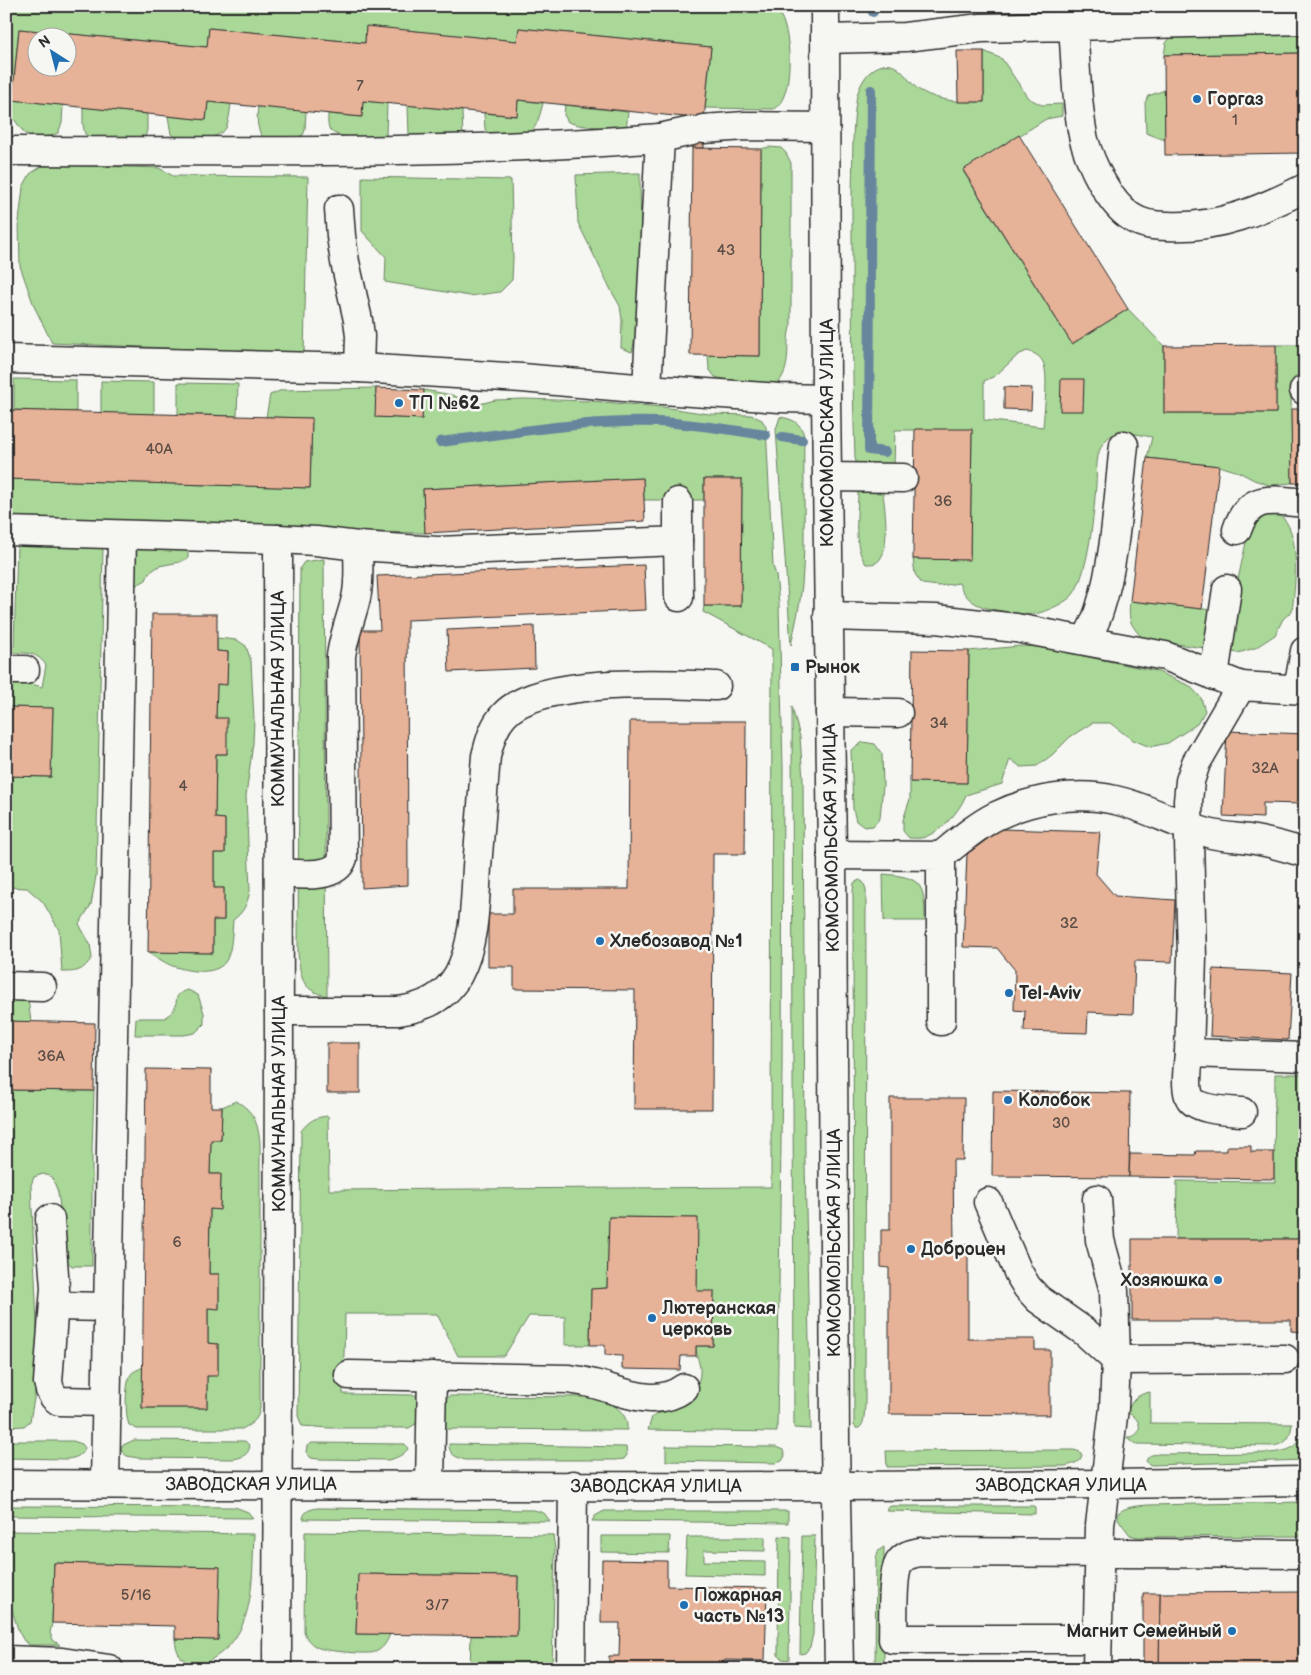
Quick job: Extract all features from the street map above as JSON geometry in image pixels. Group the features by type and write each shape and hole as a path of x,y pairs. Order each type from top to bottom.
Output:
{"street":[{"name":"КОМСОМОЛЬСКАЯ УЛИЦА","path":"825,6 826,399 832,855 835,1486 839,1669"},
{"path":"825,39 905,37 981,28 1305,20"},
{"path":"1073,26 1084,139 1103,184 1122,209 1131,217 1157,226 1175,227 1210,224 1260,210 1305,188"},
{"path":"6,151 438,149 602,143 660,138 698,130 745,126 826,127"},
{"path":"647,389 660,138"},
{"path":"339,209 345,262 358,320 360,336 359,368"},
{"path":"6,359 359,368 494,376 780,398 826,399"},
{"path":"1086,640 1100,611 1106,588 1124,445"},
{"path":"827,477 903,478"},
{"path":"1237,530 1240,518 1246,510 1255,504 1273,500 1305,503"},
{"path":"678,502 679,597"},
{"path":"6,531 278,539 438,551 678,541"},
{"path":"105,1484 122,535"},
{"name":"КОММУНАЛЬНАЯ УЛИЦА","path":"277,1669 278,539"},
{"path":"279,873 326,872 335,870 341,865 343,858 341,656 343,639 357,590 358,546"},
{"path":"1214,676 1227,589"},
{"path":"828,616 910,618 970,622 1016,628 1165,656 1241,686 1302,690 1305,651"},
{"path":"279,1011 389,1011 415,1009 428,1004 438,997 458,975 470,939 486,756 490,738 496,725 505,713 518,704 536,697 600,685 716,686"},
{"path":"1241,686 1196,763 1190,781 1188,826 1192,929 1188,1091 1191,1101 1202,1107 1242,1112"},
{"path":"830,712 898,713"},
{"path":"832,855 941,856 974,830 996,816 1020,807 1071,796 1092,796 1115,800 1208,833 1271,843 1305,853"},
{"path":"941,856 941,1021"},
{"path":"6,986 42,987"},
{"path":"1188,1053 1305,1057"},
{"path":"1097,1198 1100,1240 1114,1291 1116,1360 1114,1408 1104,1485 1099,1553 1097,1669"},
{"path":"988,1202 1018,1272 1027,1287 1038,1299 1080,1328 1116,1360 1285,1359"},
{"path":"50,1219 55,1306 49,1366 50,1390 54,1397 59,1400 106,1402"},
{"path":"55,1306 108,1307"},
{"path":"349,1375 568,1379 584,1381 618,1392 646,1398 678,1393 684,1388"},
{"path":"430,1485 432,1376"},
{"name":"ЗАВОДСКАЯ УЛИЦА","path":"6,1484 835,1486 1305,1482"},
{"path":"571,1669 572,1485"},
{"path":"1097,1639 893,1639 898,1564 910,1554 920,1552 1305,1554"},
{"path":"6,1660 62,1662 109,1669"}],"green space":[{"path":"6,6 774,6 780,14 784,25 789,52 786,91 780,104 774,109 705,108 711,47 519,28 517,41 366,27 365,43 209,28 207,47 78,35 78,28 28,28 28,30 19,29 12,100 63,105 62,123 58,133 51,136 38,137 25,134 14,119 6,100"},
{"path":"1305,32 1305,53 1164,55 1166,43 1171,37"},
{"path":"984,51 1002,59 1028,98 1042,105 1062,104 1062,116 1046,119 963,171 1072,344 1128,309 1164,346 1164,413 1276,413 1276,345 1305,345 1305,371 1296,376 1291,385 1292,483 1269,485 1219,466 1147,458 1152,437 1127,433 1115,434 1105,441 1098,456 1090,540 1079,583 1074,593 1067,600 1035,614 990,609 978,605 969,599 959,583 939,586 922,584 915,574 913,559 970,559 972,430 895,430 894,468 857,466 855,458 852,193 853,131 858,92 864,79 870,72 883,65 889,65 895,66 916,88 928,95 951,101 984,102","holes":["1027,351 1040,358 1045,368 1046,394 1043,427 984,420 984,381 995,376 1018,355"]},
{"path":"1165,90 1165,140 1146,133 1145,103 1148,96"},
{"path":"518,100 543,103 536,125 531,131 526,135 520,136 488,134 485,129 484,113 516,116"},
{"path":"363,101 387,103 386,137 348,137 330,130 328,114 361,117"},
{"path":"208,102 231,104 227,125 223,132 211,137 188,141 177,139 171,134 168,116 206,120"},
{"path":"408,105 462,111 463,139 415,139 409,135"},
{"path":"565,105 628,112 626,130 578,125 568,122 564,115"},
{"path":"258,106 306,111 303,135 295,138 263,138 258,127"},
{"path":"83,107 147,114 145,137 137,139 91,138 85,134"},
{"path":"769,147 781,148 791,163 791,324 786,368 779,382 747,382 715,377 709,369 708,355 760,356 761,149"},
{"path":"42,166 159,168 173,176 308,177 304,354 52,343 34,306 20,266 19,221 23,187 30,174"},
{"path":"640,173 641,286 632,352 621,348 622,320 620,306 578,223 576,175"},
{"path":"362,177 511,180 512,280 500,292 470,296 385,282 386,257 362,231"},
{"path":"14,379 76,380 76,412 14,410"},
{"path":"101,381 154,382 154,414 101,413"},
{"path":"178,383 238,384 237,416 178,414"},
{"path":"376,388 376,417 422,419 424,390 452,395 476,405 495,400 523,399 590,401 662,407 709,414 751,415 762,420 766,427 773,566 776,575 779,604 783,768 782,1067 777,1432 648,1430 652,1417 689,1394 699,1381 700,1370 696,1346 713,1346 714,1292 697,1291 697,1218 609,1217 607,1288 591,1289 590,1345 565,1345 565,1317 529,1316 504,1356 458,1356 437,1314 345,1314 343,1394 416,1395 420,1403 419,1422 409,1428 330,1428 302,1426 298,1416 301,1131 310,1122 319,1117 328,1116 329,1190 771,1187 772,649 703,612 704,606 741,606 742,479 704,479 704,500 644,500 643,478 423,489 425,533 324,531 291,527 6,517 6,479 310,488 312,418 266,417 270,395 282,390"},
{"path":"780,417 798,424 804,436 802,585 791,645 776,429"},
{"path":"864,486 882,489 885,515 886,536 883,553 877,562 870,564 866,564 857,539 858,492"},
{"path":"1264,514 1277,515 1283,518 1289,526 1295,549 1292,611 1283,619 1275,635 1255,648 1238,653 1143,639 1131,622 1129,613 1130,601 1231,612 1248,533 1254,523"},
{"path":"17,544 103,548 96,876 91,905 79,924 90,944 92,958 83,968 72,972 62,972 59,930 43,902 27,888 6,887 6,776 51,777 53,708 7,707 9,681 21,681 42,687 46,665 38,657 29,653 6,653 6,646 14,646"},
{"path":"136,547 182,548 188,551 188,558 180,562 159,566 149,573 146,580 135,586"},
{"path":"324,559 327,996 312,990 304,982 298,954 300,568 304,562"},
{"path":"217,638 237,640 246,646 251,661 254,720 246,796 250,891 248,900 240,914 233,920 231,945 227,959 218,968 197,971 173,966 148,952 213,953 213,920 224,920 224,888 214,888 214,853 225,853 225,819 215,818 216,754 227,754 216,718 217,684 227,684 228,652 217,651"},
{"path":"1021,646 1041,647 1156,671 1190,686 1201,698 1205,711 1197,724 1168,743 1150,747 1131,739 1110,723 1092,723 1070,737 1052,755 1037,766 1021,767 1010,759 1002,784 966,795 955,814 938,830 923,838 909,838 903,831 903,820 910,799 910,782 967,783 969,651"},
{"path":"792,707 800,737 803,780 805,1165 811,1429 794,1428"},
{"path":"863,742 875,744 882,754 883,785 880,818 873,826 864,827 856,821 853,809 851,750"},
{"path":"883,874 906,877 918,884 924,898 925,921 884,921"},
{"path":"859,880 863,882 866,889 865,1406 862,1424 859,1428 856,1428 854,1425 853,891 854,883"},
{"path":"188,990 198,995 204,1013 204,1024 195,1033 184,1035 135,1035 136,1018 165,1018 173,1010 178,996"},
{"path":"6,999 28,999 31,1022 6,1021"},
{"path":"1275,1074 1305,1074 1305,1239 1176,1239 1177,1181 1276,1182 1274,1179"},
{"path":"6,1090 94,1091 92,1266 72,1266 67,1262 58,1192 52,1177 43,1174 34,1177 31,1185 39,1371 30,1421 24,1426 6,1427"},
{"path":"236,1101 247,1109 254,1118 260,1143 260,1408 258,1416 242,1429 137,1429 129,1425 126,1408 128,1381 134,1372 143,1367 142,1408 207,1408 207,1376 218,1375 218,1344 208,1343 208,1308 219,1308 219,1274 209,1274 210,1209 220,1209 221,1174 210,1174 211,1140 221,1140 222,1107"},
{"path":"1150,1392 1150,1423 1292,1424 1290,1433 1287,1440 1272,1446 1137,1444 1130,1441 1127,1437 1139,1431 1139,1423 1133,1416 1127,1413 1135,1399 1141,1394"},
{"path":"449,1396 596,1398 615,1406 620,1411 627,1423 627,1430 442,1429 443,1405"},
{"path":"1305,1429 1305,1460 1151,1465 1146,1462 1149,1456 1159,1454 1269,1453 1287,1450 1299,1441"},
{"path":"134,1440 245,1441 250,1446 245,1455 234,1459 138,1458 127,1456 122,1452 121,1446"},
{"path":"6,1441 73,1441 82,1444 85,1448 78,1456 67,1459 6,1458"},
{"path":"312,1443 405,1444 408,1449 399,1456 388,1460 318,1459 311,1458 306,1452 307,1446"},
{"path":"449,1444 626,1447 627,1455 624,1459 616,1460 465,1460 456,1457 452,1453"},
{"path":"666,1446 776,1447 783,1450 785,1456 782,1461 776,1463 666,1461"},
{"path":"1074,1450 1082,1455 1080,1460 1065,1466 887,1467 886,1451"},
{"path":"1305,1502 1305,1536 1137,1537 1130,1535 1118,1519 1118,1513 1121,1511 1148,1505"},
{"path":"6,1506 235,1507 248,1512 253,1518 6,1516"},
{"path":"1035,1506 1035,1514 886,1511 888,1507"},
{"path":"318,1508 534,1510 544,1513 550,1521 303,1519 308,1511"},
{"path":"604,1511 788,1511 788,1523 592,1521 595,1516"},
{"path":"6,1531 254,1534 252,1583 246,1616 230,1644 218,1655 204,1664 189,1663 180,1655 176,1648 175,1639 218,1640 219,1567 54,1563 50,1633 53,1640 60,1645 30,1645 24,1641 19,1632 6,1592"},
{"path":"305,1532 553,1535 555,1549 552,1669 470,1669 471,1636 517,1636 518,1576 358,1574 356,1634 390,1634 386,1642 380,1649 371,1653 356,1653 316,1647 306,1637 304,1631"},
{"path":"601,1536 670,1536 669,1553 601,1552"},
{"path":"779,1536 791,1537 789,1660 782,1659 778,1655"},
{"path":"802,1536 815,1536 813,1634 810,1647 805,1653 800,1654"},
{"path":"687,1537 765,1537 765,1551 704,1550 704,1561 765,1562 765,1576 685,1574"},
{"path":"884,1547 884,1669 875,1669 876,1559 878,1551"}],"building":[{"path":"366,26 517,41 519,28 711,47 704,119 518,100 517,116 363,101 362,117 208,102 206,120 12,100 19,29 28,30 28,78 78,78 78,35 207,47 209,28 365,43"},
{"path":"957,51 984,51 984,102 958,102"},
{"path":"1305,53 1305,153 1165,155 1164,55"},
{"path":"692,118 704,119 704,148 692,148"},
{"path":"1019,135 1128,309 1072,344 963,170"},
{"path":"692,148 761,149 760,356 690,355"},
{"path":"1276,345 1276,413 1164,413 1164,346"},
{"path":"1061,379 1084,379 1083,411 1060,411"},
{"path":"1004,387 1032,388 1031,410 1004,409"},
{"name":"ТП №62","path":"376,388 424,390 422,419 375,417"},
{"path":"1291,409 1305,409 1305,483 1292,483"},
{"path":"6,410 312,418 310,488 6,479"},
{"path":"915,429 972,429 970,560 913,559"},
{"path":"1147,458 1219,466 1202,609 1130,601"},
{"path":"643,478 645,521 425,533 423,489"},
{"path":"704,479 742,479 741,606 704,606"},
{"path":"644,565 646,610 407,620 408,885 362,888 360,630 380,630 377,576"},
{"path":"152,614 217,614 217,651 228,652 227,685 217,684 216,718 227,718 227,754 216,754 215,818 225,819 225,853 214,853 214,888 224,888 224,920 213,920 213,953 148,952"},
{"path":"534,626 535,668 449,672 447,630"},
{"path":"912,650 969,651 967,783 910,782"},
{"path":"6,707 53,708 51,777 6,776"},
{"name":"Хлебозавод №1","path":"630,721 746,721 745,854 713,854 712,1109 634,1109 635,990 514,989 514,967 488,967 488,914 513,914 513,889 629,889"},
{"path":"1227,731 1305,734 1305,804 1263,803 1263,818 1223,816"},
{"path":"1001,829 1100,832 1096,874 1115,896 1175,900 1172,962 1135,961 1133,1014 1088,1012 1087,1033 1024,1031 1025,1011 1014,1010 1015,970 997,948 963,947 967,854"},
{"path":"1213,969 1292,973 1288,1040 1210,1036"},
{"path":"6,1021 95,1023 94,1091 6,1090"},
{"path":"327,1043 360,1043 360,1093 327,1093"},
{"path":"146,1069 211,1070 211,1107 222,1107 221,1140 211,1140 210,1174 221,1174 220,1210 210,1209 209,1274 219,1274 219,1309 208,1308 208,1343 218,1344 218,1376 207,1376 207,1408 142,1408"},
{"path":"993,1091 1130,1093 1129,1177 992,1176"},
{"path":"890,1098 964,1098 963,1160 953,1160 954,1245 968,1245 968,1339 1035,1339 1035,1350 1050,1350 1050,1415 889,1414 889,1268 881,1267 881,1230 890,1230"},
{"path":"1227,1146 1251,1146 1251,1152 1274,1152 1274,1179 1129,1177 1130,1154 1195,1155 1196,1151 1227,1151"},
{"name":"Лютеранская церковь","path":"609,1217 698,1218 697,1291 714,1291 713,1346 696,1346 696,1356 681,1356 680,1370 622,1369 622,1356 605,1355 605,1345 590,1345 591,1289 607,1288"},
{"name":"Хозяюшка","path":"1132,1239 1305,1239 1305,1332 1291,1331 1291,1320 1132,1320"},
{"name":"Пожарная часть №13","path":"602,1560 667,1561 667,1586 767,1588 765,1661 725,1660 725,1669 609,1669 609,1656 619,1656 620,1623 601,1623"},
{"path":"54,1563 220,1567 218,1640 175,1639 175,1626 52,1623"},
{"path":"358,1574 518,1576 517,1636 356,1634"},
{"name":"Магнит Семейный","path":"1305,1592 1305,1669 1159,1669 1160,1593"},
{"path":"1143,1593 1160,1593 1159,1669 1143,1669"}],"waterway":[{"path":"873,6 873,12"},
{"path":"871,90 869,450 885,452"},
{"path":"440,442 548,428 629,422 684,424 766,435"},
{"path":"782,437 802,440"}],"place":[{"name":"Горгаз","path":"1197,99"},
{"name":"ТП №62","path":"399,403"},
{"name":"Рынок","path":"795,667"},
{"name":"Хлебозавод №1","path":"600,941"},
{"name":"Tel-Aviv","path":"1009,993"},
{"name":"Колобок","path":"1008,1100"},
{"name":"Доброцен","path":"911,1249"},
{"name":"Хозяюшка","path":"1218,1280"},
{"name":"Лютеранская церковь","path":"652,1318"},
{"name":"Пожарная часть №13","path":"684,1605"},
{"name":"Магнит Семейный","path":"1232,1631"}]}
